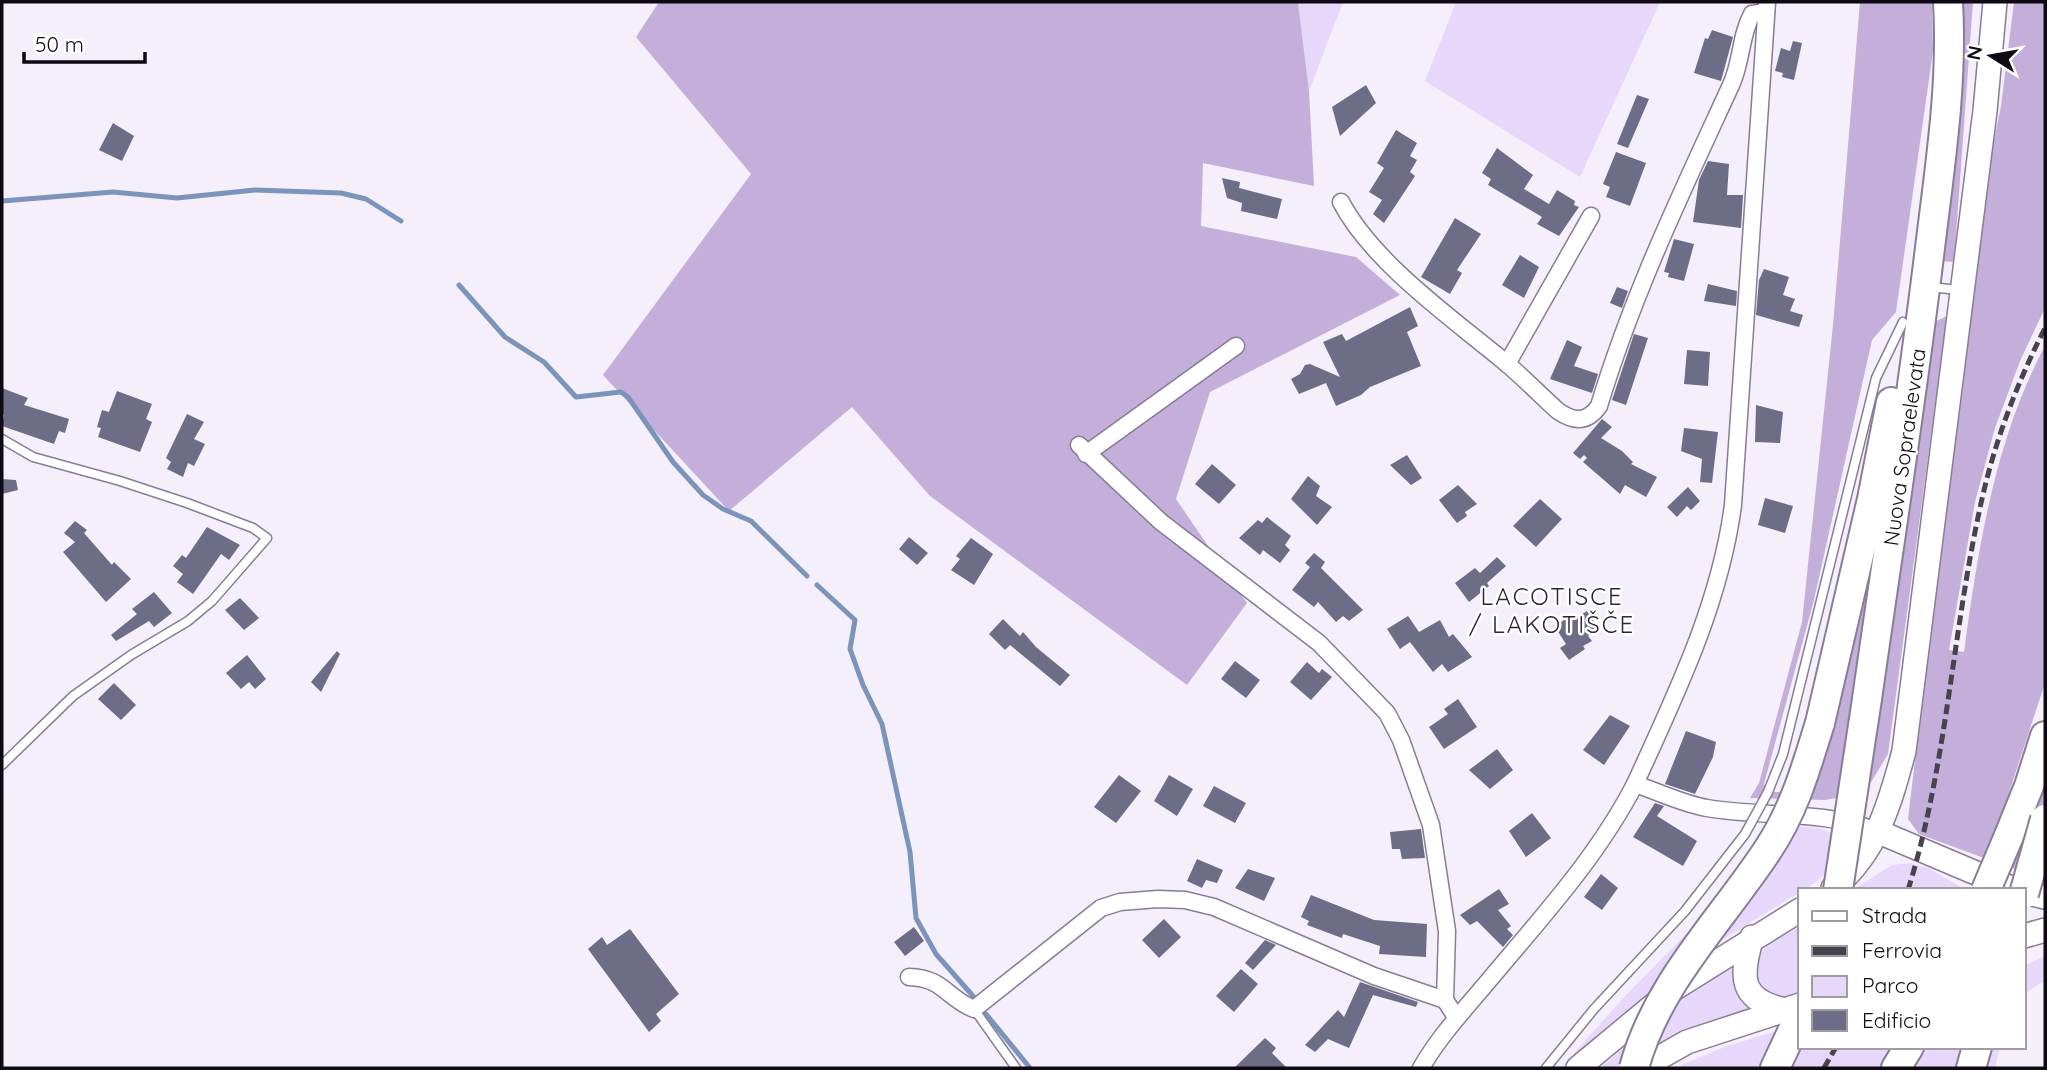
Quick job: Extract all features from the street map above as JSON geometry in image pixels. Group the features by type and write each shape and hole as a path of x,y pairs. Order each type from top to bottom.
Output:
{"highway":[{"name":"Nuova Sopraelevata","path":"1838,888 1925,286 1945,123 1950,36 1948,2"},
{"path":"1634,1068 1657,1009 1676,974 1768,850 1795,802 1820,723 1887,431 1950,36"},
{"path":"1987,886 2029,786 2045,736"},
{"path":"2025,888 2045,819"},
{"path":"1775,1068 1795,1010"},
{"path":"1896,1068 1908,1049"},
{"path":"1971,1068 1977,1049"}],"main road":[{"path":"1832,888 1857,865 1879,832 1904,751 1985,111 1995,2"},
{"path":"1879,832 1987,886"},
{"path":"2026,893 2045,897"},
{"path":"1578,1068 1672,990 1752,937 1798,911"},
{"path":"2026,935 2045,930"},
{"path":"1752,937 1744,965 1746,985 1764,1005 1795,1010"},
{"path":"1641,1068 1687,1042 1795,1010"}],"street":[{"path":"1341,202 1359,230 1402,274 1568,417 1580,420 1595,410 1642,277 1738,69 1746,24 1752,14 1767,7 1733,505 1727,547 1715,593 1677,691 1635,784 1572,881 1456,1017 1421,1068"},
{"path":"1507,364 1591,216"},
{"path":"1237,346 1083,449 1208,561 1319,643 1387,713 1401,740 1431,825 1447,930 1445,1000 1456,1017"},
{"path":"1635,784 1704,808 1839,818 1879,832"},
{"path":"909,977 928,978 974,1009 1101,908 1120,902 1185,900 1214,907 1352,967 1445,1000"}],"lane":[{"path":"1925,286 1962,290"},
{"path":"1546,1068 1594,1009 1685,911 1745,834 1768,792 1783,754 1876,378 1903,322"},
{"path":"2,439 33,457 187,503 253,528 267,538 212,601 188,621 131,655 73,696 2,765"},
{"path":"974,1009 1016,1068"}],"green space":[{"path":"1298,2 1343,2 1309,91"},
{"path":"1456,2 1660,2 1580,177 1425,81"},
{"path":"1770,824 1819,828 1862,844 1813,884 1806,888 1798,888 1798,893 1717,943 1657,985 1561,1068 1625,996 1689,931"},
{"path":"1910,863 1928,868 1963,888 1856,888 1892,865"},
{"path":"1798,928 1798,994 1785,997 1771,996 1760,989 1757,983 1757,957 1773,942"},
{"path":"2045,956 2045,980 2026,993 2026,965"},
{"path":"1735,960 1753,1008 1697,1027 1622,1068 1601,1068 1671,1004"},
{"path":"1798,1025 1798,1049 2000,1049 1995,1068 1674,1068 1727,1046"}],"shaded area":[{"path":"659,2 1298,2 1309,91 1314,186 1203,163 1201,226 1356,257 1400,295 1210,392 1176,499 1247,603 1187,685 930,496 852,407 729,511 603,375 751,174 636,37"},
{"path":"1860,2 1932,2 1933,51 1896,312 1872,340 1814,600 1764,784 1768,792 1785,792 1930,324 1947,316 1888,754 1870,784 1848,796 1825,800 1750,798 1759,783 1802,622 1833,325"},
{"path":"1959,2 1973,2 1954,262 1939,261"},
{"path":"2014,2 2045,2 2045,308 2020,361 1995,428 1975,502 1949,650 1964,652 1983,534 2001,456 2013,418 2045,346 2045,683 1996,832 2045,786 2043,875 2011,868 1919,834 1908,819 1981,205 2001,106"}],"building":[{"path":"1712,30 1733,37 1721,81 1694,73 1705,38 1708,39"},
{"path":"1793,41 1802,43 1794,80 1782,77 1783,73 1775,71 1781,48 1790,51"},
{"path":"1366,85 1376,103 1340,136 1332,107"},
{"path":"1637,95 1649,99 1628,148 1617,144"},
{"path":"113,123 134,136 122,161 99,150"},
{"path":"1396,130 1417,143 1410,156 1417,160 1410,172 1415,176 1384,223 1373,214 1382,200 1369,192 1384,168 1377,163"},
{"path":"1497,148 1533,175 1524,189 1549,204 1557,190 1575,201 1574,205 1579,207 1559,236 1537,224 1542,217 1488,185 1491,179 1482,173"},
{"path":"1616,152 1646,163 1630,206 1606,197 1610,187 1603,184"},
{"path":"1708,161 1729,164 1727,195 1743,195 1741,228 1693,222 1699,180"},
{"path":"1222,178 1240,182 1239,188 1282,199 1277,219 1241,211 1242,203 1227,198"},
{"path":"1455,218 1481,234 1457,270 1462,273 1450,294 1421,277"},
{"path":"1674,239 1694,244 1684,281 1668,277 1669,273 1664,272"},
{"path":"1520,255 1539,267 1524,298 1502,285"},
{"path":"1764,269 1789,277 1783,295 1795,299 1790,311 1803,315 1799,327 1756,315 1759,280"},
{"path":"1708,284 1737,291 1736,306 1704,301"},
{"path":"1617,287 1628,291 1622,308 1610,303"},
{"path":"1410,307 1418,326 1407,332 1421,366 1370,387 1361,395 1336,406 1326,383 1299,394 1291,379 1300,374 1305,365 1310,364 1340,377 1323,342 1342,334 1346,341"},
{"path":"1634,334 1648,338 1626,405 1612,400"},
{"path":"1567,340 1582,347 1574,366 1598,374 1592,393 1550,379"},
{"path":"1687,350 1710,352 1708,386 1684,384"},
{"path":"2,388 28,398 24,405 69,419 65,433 59,431 54,444 2,426"},
{"path":"117,391 152,404 146,419 152,422 140,452 98,437 101,428 97,427 102,410 109,412"},
{"path":"1756,405 1783,412 1780,443 1755,442"},
{"path":"187,414 204,422 194,439 205,444 194,466 188,463 183,477 167,469 171,462 166,458"},
{"path":"1602,419 1612,427 1601,438 1622,451 1633,462 1631,464 1657,477 1646,497 1625,485 1620,494 1583,462 1587,458 1584,455 1580,459 1573,453"},
{"path":"1684,428 1718,432 1712,483 1700,482 1702,459 1681,451"},
{"path":"1407,455 1422,478 1411,485 1390,465"},
{"path":"1212,464 1236,485 1219,504 1195,484"},
{"path":"1308,476 1320,486 1316,496 1332,507 1317,525 1291,499"},
{"path":"2,479 16,480 18,490 2,494"},
{"path":"1458,485 1477,504 1465,512 1467,516 1457,523 1439,500"},
{"path":"1688,487 1700,501 1691,510 1687,506 1677,517 1667,507"},
{"path":"1765,498 1793,506 1785,533 1758,525"},
{"path":"1540,499 1562,519 1536,547 1513,526"},
{"path":"1267,517 1291,536 1285,545 1290,550 1280,563 1263,550 1260,555 1239,538 1258,520 1262,523"},
{"path":"75,521 87,530 84,533 112,565 114,562 131,579 106,602 63,552 75,542 64,533"},
{"path":"207,527 240,545 229,560 221,554 193,594 177,582 183,574 173,566 182,555 186,558"},
{"path":"909,537 928,553 917,565 899,549"},
{"path":"971,538 993,554 974,585 951,570 960,559 956,556"},
{"path":"1314,553 1325,562 1321,568 1363,610 1349,621 1343,616 1336,622 1318,602 1314,607 1292,590 1310,567 1305,563"},
{"path":"1497,557 1506,566 1487,583 1489,586 1469,602 1455,583 1475,568 1480,573"},
{"path":"154,592 172,613 154,627 149,621 116,641 111,635 137,614 132,609"},
{"path":"240,598 259,618 244,630 225,610"},
{"path":"1587,611 1599,629 1588,636 1592,641 1583,646 1585,649 1569,660 1560,648 1566,644 1555,627 1565,619 1568,623"},
{"path":"1408,616 1419,632 1440,620 1449,637 1453,634 1472,657 1448,672 1442,664 1433,672 1410,642 1400,649 1387,629"},
{"path":"1003,619 1020,636 1023,632 1036,647 1070,675 1060,686 1010,645 1005,650 989,634"},
{"path":"337,651 340,654 321,692 311,682"},
{"path":"247,655 266,679 255,689 249,682 241,689 226,673"},
{"path":"1235,661 1260,680 1246,698 1221,679"},
{"path":"1307,662 1319,673 1322,669 1332,677 1311,700 1290,682"},
{"path":"114,683 136,705 121,720 98,699"},
{"path":"1458,699 1477,727 1444,749 1429,727 1448,714 1444,709"},
{"path":"1610,715 1630,726 1604,765 1583,750"},
{"path":"1686,731 1716,742 1713,757 1695,794 1665,784"},
{"path":"1497,749 1513,770 1490,789 1469,770"},
{"path":"1119,775 1141,791 1116,823 1094,807"},
{"path":"1169,775 1193,789 1177,816 1154,801"},
{"path":"1214,786 1246,803 1235,823 1203,806"},
{"path":"1655,803 1664,806 1657,816 1697,841 1683,866 1633,837"},
{"path":"1532,813 1551,838 1526,857 1509,831"},
{"path":"1421,829 1425,858 1402,859 1400,849 1392,849 1390,832"},
{"path":"1197,859 1223,870 1217,883 1206,880 1202,888 1187,881"},
{"path":"1248,869 1275,878 1264,901 1235,888"},
{"path":"1601,874 1618,888 1602,910 1584,897"},
{"path":"1499,889 1509,904 1498,910 1511,926 1507,929 1513,935 1503,947 1477,921 1470,925 1460,915"},
{"path":"1311,895 1374,920 1427,924 1426,957 1379,954 1380,946 1343,934 1342,938 1307,925 1309,921 1301,917"},
{"path":"1164,919 1181,937 1159,958 1142,940"},
{"path":"914,927 924,941 905,956 894,942"},
{"path":"630,929 679,994 656,1014 661,1021 649,1032 588,949 602,937 607,945"},
{"path":"1265,940 1276,945 1253,970 1245,963"},
{"path":"1241,969 1258,984 1234,1012 1216,996"},
{"path":"1360,982 1418,1002 1416,1007 1373,995 1349,1048 1328,1039 1315,1052 1305,1045 1338,1010 1344,1017"},
{"path":"1265,1038 1276,1048 1272,1053 1287,1068 1234,1068"}],"waterway":[{"path":"2,201 113,192 177,198 255,190 341,193 366,199 401,221"},
{"path":"459,285 505,337 544,362 576,397 621,392 628,397 673,462 703,495 723,509 751,521 807,576"},
{"path":"817,585 855,620 850,649 863,685 882,724 910,852 916,918 936,954 973,996"},
{"path":"986,1014 1030,1068"}],"railway":[{"path":"1909,888 1941,748 1970,556 1985,485 2024,371 2045,328"},
{"path":"1824,1068 1835,1049"}],"district":[{"name":"LACOTISCE / LAKOTIŠČE","path":"1552,610"}]}
